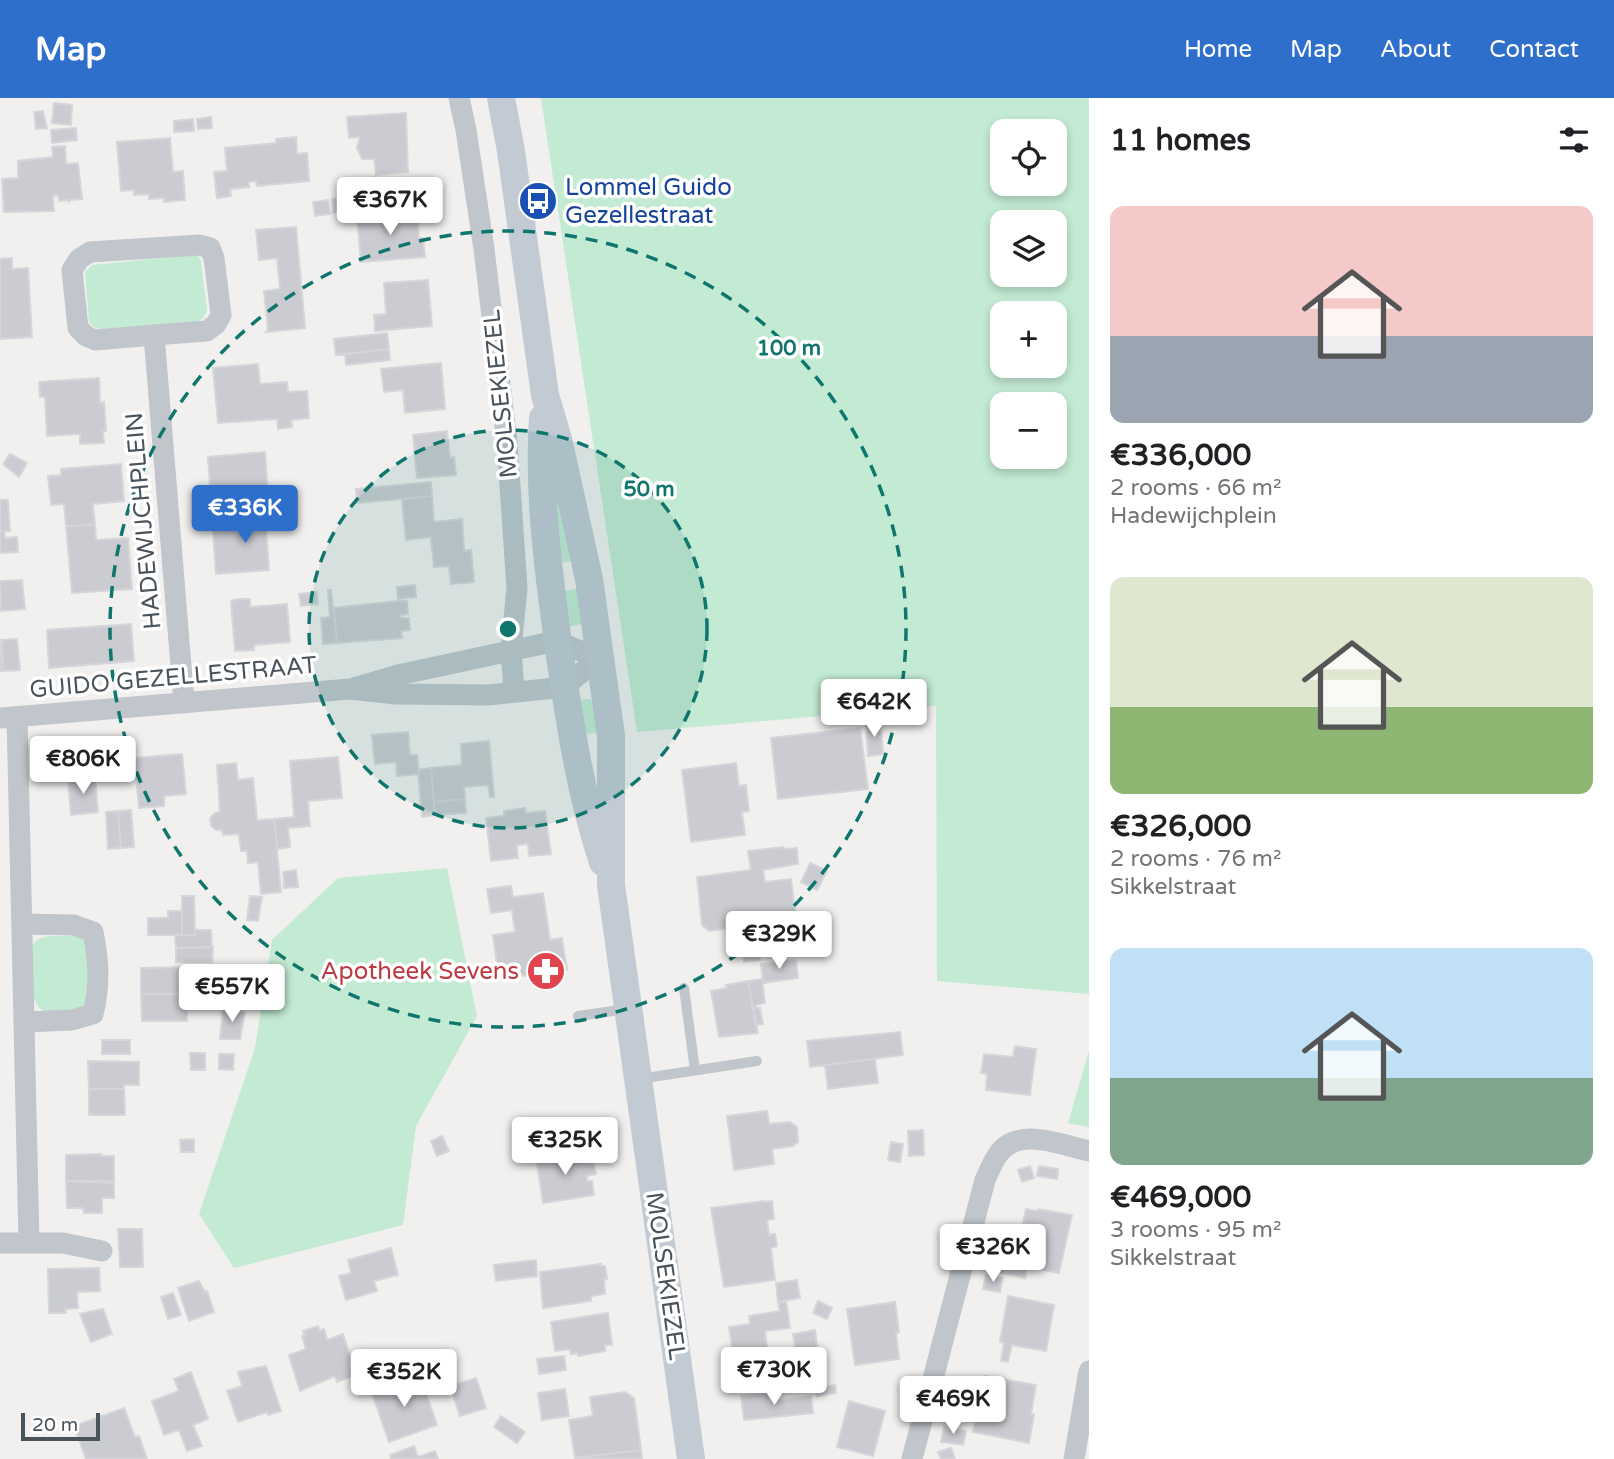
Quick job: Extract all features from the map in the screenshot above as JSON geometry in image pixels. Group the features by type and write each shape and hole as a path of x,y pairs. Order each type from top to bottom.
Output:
{"main road":[{"name":"MOLSEKIEZEL","path":"501,98 511,151 545,395 587,565 611,749 611,885 691,1459"},
{"name":"MOLSEKIEZEL","path":"545,395 542,436 543,513 564,687 580,779 595,838 611,885"}],"street":[{"name":"MOLSEKIEZEL","path":"459,98 484,249 507,442 517,588 511,649 514,692"},
{"path":"199,245 210,248 214,258 221,315 216,324 207,331 154,335 95,340 78,328 72,270 79,259 90,252 199,245"},
{"name":"HADEWIJCHPLEIN","path":"154,335 184,703"},
{"name":"GUIDO GEZELLESTRAAT","path":"350,689 511,649 558,642 599,658"},
{"path":"564,687 599,658"},
{"name":"GUIDO GEZELLESTRAAT","path":"8,717 350,689 396,694 489,695 564,687"},
{"path":"8,717 22,924 29,1242"},
{"path":"22,924 74,925 93,932 98,957 99,990 93,1014 72,1020 25,1022"},
{"path":"912,1459 985,1180 998,1154 1018,1140 1029,1138 1089,1150"},
{"path":"0,1243 63,1243 102,1251"},
{"path":"1074,1459 1089,1371"}],"lane":[{"path":"684,988 695,1070"},
{"path":"578,1016 629,1009"},
{"path":"639,1079 757,1061"}],"green space":[{"path":"541,98 1089,98 1089,994 937,981 936,706 637,732"},
{"path":"198,256 201,261 207,311 197,322 101,329 93,327 89,322 85,272 92,265"},
{"path":"551,477 576,560 556,564"},
{"path":"581,588 582,624 571,626 568,625 560,592"},
{"path":"584,699 595,703 600,732 580,735 579,703"},
{"path":"447,868 477,1016 416,1126 403,1225 234,1268 199,1214 255,1048 272,940 338,878"},
{"path":"48,936 77,936 86,941 90,952 87,1004 82,1008 72,1011 45,1011 35,1001 31,982 32,945 38,939"},
{"path":"1089,1051 1089,1127 1068,1123"}],"building":[{"path":"54,103 72,105 71,125 52,123"},
{"path":"43,111 47,128 36,129 34,112"},
{"path":"406,113 408,172 376,175 374,159 362,159 357,148 360,137 349,138 347,117"},
{"path":"211,117 212,128 198,129 197,119"},
{"path":"193,119 194,131 174,132 174,121"},
{"path":"76,128 77,140 52,143 51,130"},
{"path":"296,137 297,154 307,153 309,181 257,186 256,181 248,182 249,187 230,189 231,196 217,198 214,172 227,171 225,148 276,143 276,139"},
{"path":"170,138 173,172 183,171 185,200 164,202 164,198 149,199 149,194 134,195 134,190 121,191 117,142"},
{"path":"65,146 66,164 78,163 82,199 59,201 58,195 53,196 54,211 4,212 2,179 18,178 18,161 53,157 52,147"},
{"path":"376,177 378,195 351,197 349,180"},
{"path":"378,195 380,208 333,213 332,199"},
{"path":"328,200 330,214 315,216 313,202"},
{"path":"417,212 419,238 423,238 425,257 361,262 357,216"},
{"path":"296,227 305,328 266,332 264,291 280,289 277,258 259,260 256,230"},
{"path":"12,258 12,269 28,268 32,337 0,339 0,259"},
{"path":"428,280 432,326 375,331 374,315 386,314 384,283"},
{"path":"387,333 389,349 336,355 334,339"},
{"path":"389,349 390,360 346,365 345,354"},
{"path":"441,363 445,409 405,413 403,390 384,392 381,369"},
{"path":"258,364 260,384 287,382 288,392 307,391 309,418 291,420 292,427 278,429 277,419 218,423 213,368"},
{"path":"99,378 100,403 104,402 104,443 80,444 80,434 47,436 45,397 40,397 39,382"},
{"path":"447,431 450,458 454,457 456,475 417,478 413,435"},
{"path":"265,452 268,493 274,492 276,509 251,511 250,496 211,499 208,457"},
{"path":"10,454 27,463 19,477 3,464"},
{"path":"121,464 124,501 93,504 95,525 66,526 64,504 51,505 48,476 61,475 61,469"},
{"path":"431,482 432,496 357,503 356,489"},
{"path":"432,496 434,522 462,519 464,551 471,550 474,582 451,584 449,566 434,567 431,537 406,540 402,499"},
{"path":"0,500 8,500 10,531 0,531"},
{"path":"276,509 277,527 266,528 269,570 216,574 213,531 252,528 251,511"},
{"path":"95,525 96,540 128,538 132,589 72,593 66,526"},
{"path":"0,531 4,531 5,538 17,537 18,552 0,553"},
{"path":"22,580 25,609 1,611 0,581"},
{"path":"415,585 416,597 398,599 397,587"},
{"path":"328,590 331,590 337,643 323,644 321,618 330,617"},
{"path":"317,592 318,604 301,606 299,594"},
{"path":"250,599 250,607 287,604 290,642 254,645 254,650 235,651 231,601"},
{"path":"407,601 408,614 400,615 401,618 409,618 410,630 401,631 402,638 337,643 334,608"},
{"path":"131,624 134,661 49,668 47,630"},
{"path":"17,639 20,670 3,671 2,640"},
{"path":"2,640 3,671 0,671"},
{"path":"880,722 883,754 868,756 866,723"},
{"path":"860,728 868,789 778,799 771,738"},
{"path":"408,732 410,755 417,755 419,774 397,776 396,762 375,764 372,735"},
{"path":"489,741 494,797 490,797 488,785 464,787 465,799 434,802 431,768 462,765 461,744"},
{"path":"182,754 186,794 164,796 164,806 139,808 134,758"},
{"path":"338,757 342,798 308,801 310,826 288,828 290,847 277,849 274,819 294,817 290,761"},
{"path":"236,763 238,780 253,778 257,820 274,819 281,892 261,894 258,862 248,863 247,851 241,851 239,834 223,835 222,830 211,826 210,818 220,812 217,765"},
{"path":"736,763 739,786 746,785 749,811 742,812 745,835 691,842 682,770"},
{"path":"431,768 435,815 422,817 418,770"},
{"path":"95,777 98,812 71,815 68,779"},
{"path":"465,799 466,813 435,815 434,802"},
{"path":"525,808 526,813 545,811 551,854 529,856 528,844 517,845 518,858 491,861 486,818 504,816 504,811"},
{"path":"131,810 134,847 121,848 118,811"},
{"path":"118,811 121,848 108,849 106,812"},
{"path":"797,848 798,864 763,870 765,882 791,879 796,919 771,922 772,940 740,944 738,927 709,931 702,925 697,877 751,870 748,851"},
{"path":"810,863 827,871 817,890 801,882"},
{"path":"296,870 298,887 284,888 283,872"},
{"path":"511,886 513,897 543,893 550,940 562,938 567,970 499,979 493,935 515,932 512,910 491,913 487,889"},
{"path":"182,896 194,896 195,935 182,935"},
{"path":"250,896 262,897 258,921 247,920"},
{"path":"168,911 182,911 182,935 148,935 148,918 168,918"},
{"path":"195,930 211,930 212,947 176,948 175,935 195,935"},
{"path":"754,944 760,960 744,962 742,946"},
{"path":"213,947 212,962 176,962 176,948"},
{"path":"796,960 798,978 763,983 761,964"},
{"path":"188,967 188,994 141,994 141,968"},
{"path":"232,975 247,981 243,992 228,986"},
{"path":"762,979 765,1003 756,1005 756,1008 760,1008 763,1024 756,1025 748,981"},
{"path":"748,981 758,1033 719,1037 711,991"},
{"path":"141,994 187,994 187,1021 142,1021"},
{"path":"223,1009 245,1012 240,1039 220,1039"},
{"path":"900,1032 903,1055 810,1067 807,1041"},
{"path":"102,1040 130,1040 130,1054 102,1054"},
{"path":"1015,1046 1036,1049 1030,1095 986,1090 987,1074 981,1073 984,1054 1013,1057"},
{"path":"190,1053 205,1053 205,1070 191,1070"},
{"path":"219,1054 234,1054 233,1070 219,1069"},
{"path":"875,1059 878,1083 828,1089 825,1065"},
{"path":"88,1061 139,1062 139,1085 124,1085 124,1089 89,1089"},
{"path":"89,1089 124,1089 125,1115 89,1115"},
{"path":"767,1111 769,1124 790,1122 797,1127 798,1142 793,1146 772,1149 774,1164 734,1170 727,1116"},
{"path":"923,1130 924,1155 909,1156 908,1131"},
{"path":"442,1136 449,1151 437,1156 431,1141"},
{"path":"194,1139 194,1152 181,1152 180,1140"},
{"path":"891,1142 903,1144 900,1162 888,1160"},
{"path":"561,1153 561,1158 592,1154 596,1174 587,1176 587,1181 592,1181 594,1195 543,1203 536,1157"},
{"path":"66,1155 114,1156 114,1181 66,1181"},
{"path":"1030,1166 1034,1178 1022,1182 1018,1170"},
{"path":"1039,1166 1058,1169 1057,1179 1037,1176"},
{"path":"66,1181 114,1183 114,1198 102,1198 102,1213 84,1213 83,1208 67,1208"},
{"path":"772,1201 774,1219 767,1220 769,1235 775,1234 777,1246 771,1248 775,1280 724,1287 711,1208"},
{"path":"1026,1209 1072,1215 1059,1273 1028,1267 1029,1260 989,1252 991,1241 1031,1249 1035,1225 1023,1223"},
{"path":"118,1229 142,1229 143,1267 120,1267"},
{"path":"391,1248 398,1275 374,1281 377,1291 346,1300 339,1276 351,1273 348,1260"},
{"path":"1000,1257 1028,1262 1025,1278 997,1272"},
{"path":"536,1260 537,1276 496,1281 494,1265"},
{"path":"601,1264 605,1266 607,1279 604,1279 605,1294 591,1296 591,1301 543,1308 540,1272"},
{"path":"99,1268 100,1291 77,1292 78,1308 65,1309 66,1313 49,1313 48,1269"},
{"path":"986,1275 1002,1278 1000,1292 983,1289"},
{"path":"797,1280 800,1298 778,1302 776,1283"},
{"path":"199,1281 205,1292 207,1291 214,1312 189,1321 178,1288"},
{"path":"173,1293 181,1315 168,1319 161,1297"},
{"path":"1008,1296 1054,1305 1046,1351 1012,1345 1008,1362 1001,1361 1004,1343 1000,1342"},
{"path":"786,1301 790,1328 765,1331 767,1347 733,1352 729,1327 750,1324 749,1316 780,1311 778,1302"},
{"path":"818,1301 832,1308 827,1319 813,1313"},
{"path":"895,1302 899,1359 855,1365 847,1309"},
{"path":"103,1309 112,1334 91,1342 80,1314"},
{"path":"608,1313 612,1345 605,1345 605,1351 578,1356 577,1353 571,1354 570,1349 555,1351 551,1322"},
{"path":"318,1326 320,1331 324,1329 327,1340 343,1334 354,1376 337,1382 335,1376 300,1391 289,1355 306,1349 303,1331"},
{"path":"815,1330 821,1377 800,1379 793,1334"},
{"path":"564,1356 566,1370 539,1374 537,1359"},
{"path":"266,1366 281,1411 268,1415 267,1412 238,1422 227,1391 242,1386 238,1372"},
{"path":"191,1372 208,1419 193,1425 202,1446 187,1451 179,1430 164,1435 152,1401 179,1391 174,1379"},
{"path":"420,1376 437,1425 389,1442 372,1393"},
{"path":"984,1376 1036,1385 1029,1443 973,1432"},
{"path":"476,1378 486,1408 460,1416 450,1386"},
{"path":"835,1385 836,1393 817,1396 815,1389"},
{"path":"565,1389 569,1416 542,1420 538,1393"},
{"path":"625,1392 634,1398 641,1450 575,1458 569,1420 593,1416 590,1397"},
{"path":"769,1393 770,1401 811,1396 813,1413 744,1420 741,1396"},
{"path":"849,1401 885,1411 873,1456 837,1447"},
{"path":"124,1408 135,1437 139,1436 147,1459 86,1459 74,1426"},
{"path":"501,1416 525,1432 517,1443 494,1427"},
{"path":"944,1426 966,1431 963,1445 941,1442"},
{"path":"414,1446 418,1457 435,1451 438,1459 391,1459 390,1455"},
{"path":"951,1448 955,1459 941,1459 938,1452"},
{"path":"641,1450 642,1459 575,1458"}],"place":[{"name":"Lommel Guido Gezellestraat","path":"538,201"},
{"name":"Apotheek Sevens","path":"546,971"}]}
